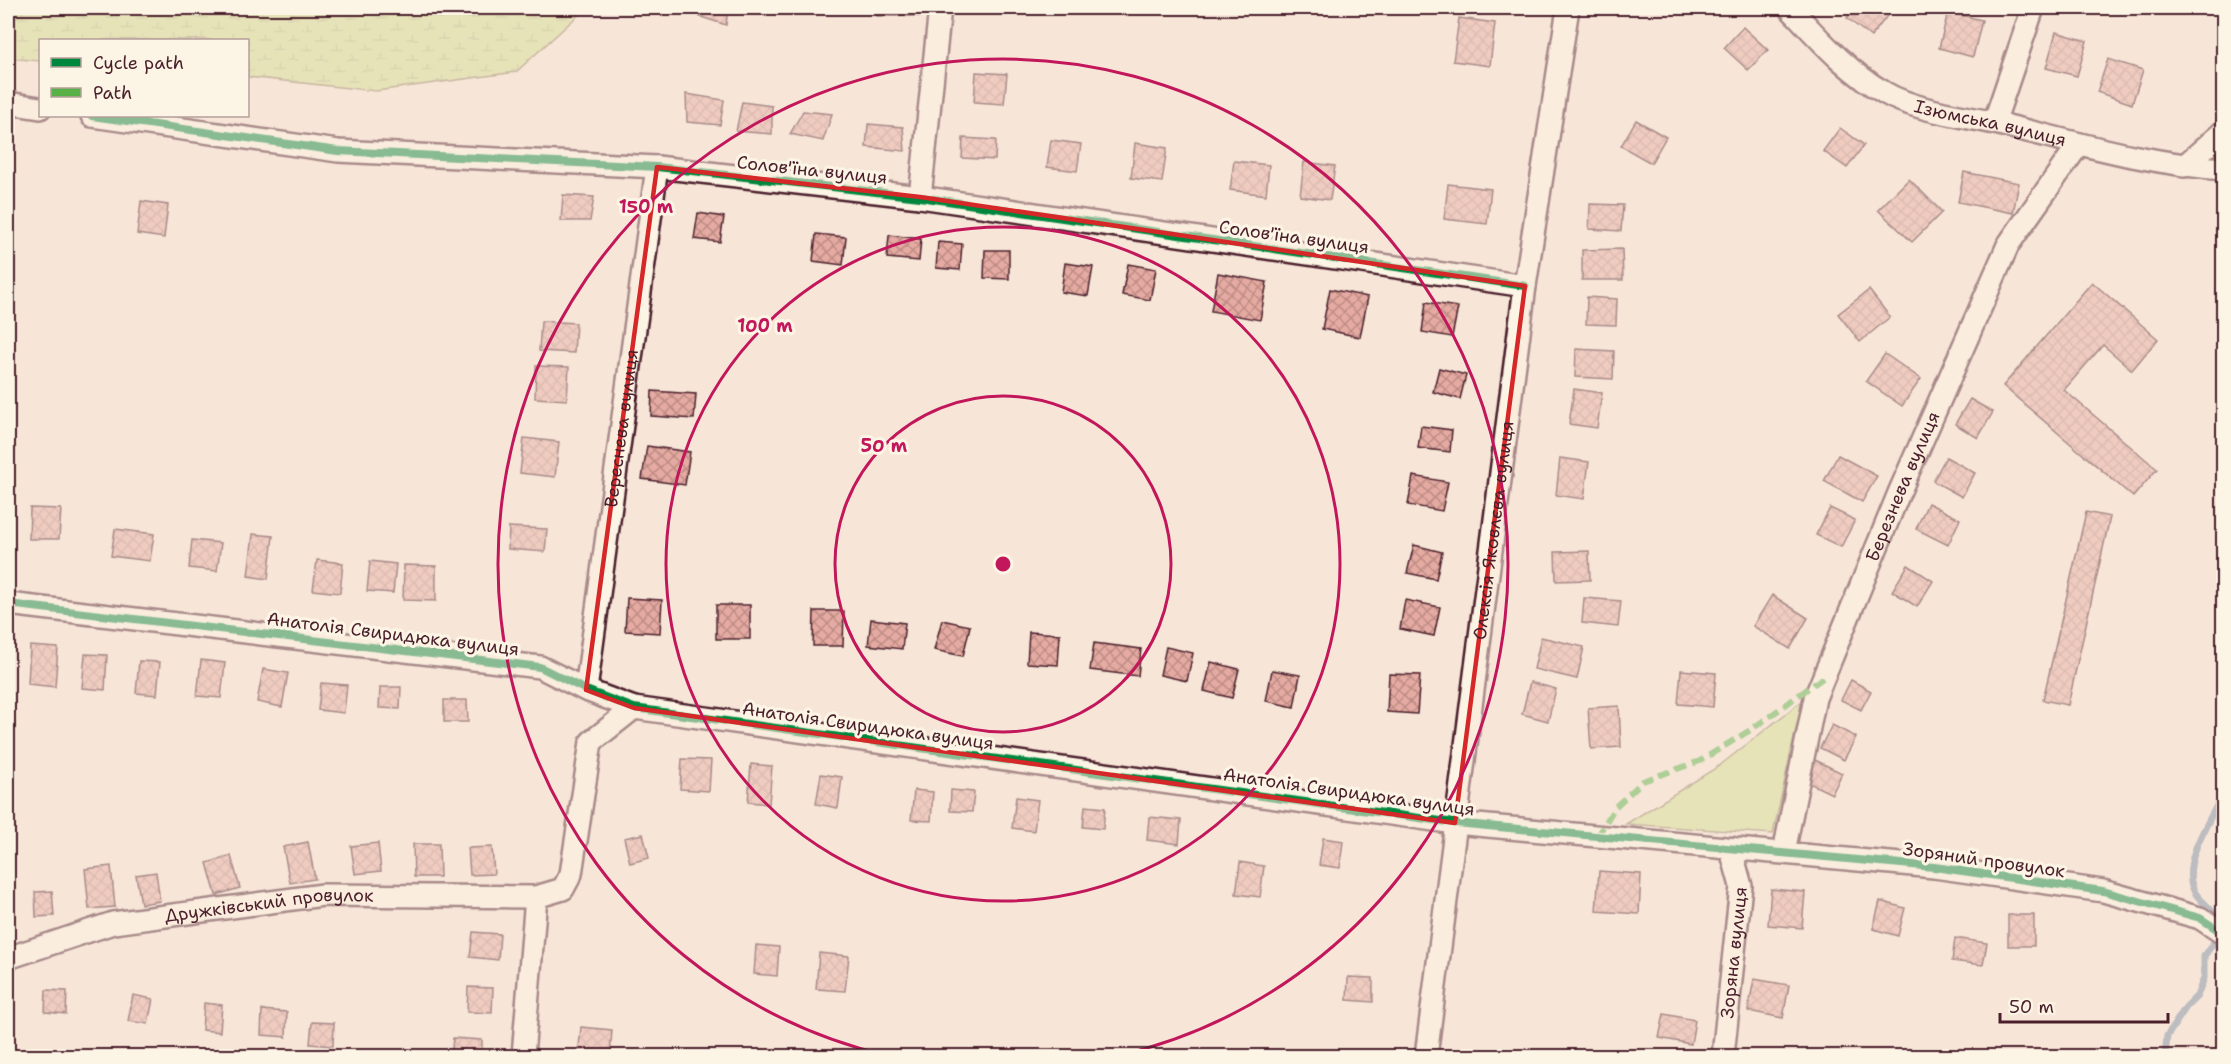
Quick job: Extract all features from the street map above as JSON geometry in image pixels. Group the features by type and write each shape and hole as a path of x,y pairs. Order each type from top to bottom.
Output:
{"street":[{"path":"920,197 940,8"},
{"name":"Олексія Яковлєва вулиця","path":"1426,1056 1525,286 1568,8"},
{"name":"Ізюмська вулиця","path":"1790,8 1833,54 1886,94 1946,114 2079,144 2184,166 2223,169"},
{"path":"1994,123 2033,8"},
{"path":"8,104 39,108"},
{"name":"Солов'їна вулиця","path":"99,117 338,151 657,167 920,197 1525,286"},
{"path":"2184,166 2223,131"},
{"name":"Березнева вулиця","path":"1784,852 1815,698 1894,503 2008,245 2079,144"},
{"name":"Вереснева вулиця","path":"586,690 657,167"},
{"name":"Анатолія Свиридюка вулиця","path":"8,604 540,667 586,690 634,708 1455,823 1731,850"},
{"path":"524,1056 536,897 562,889 571,874 591,742 634,708"},
{"name":"Зоряний провулок","path":"1731,850 1784,852 1934,867 2103,891 2199,918 2223,934"},
{"name":"Зоряна вулиця","path":"1723,1056 1741,886 1731,850"},
{"name":"Дружківський провулок","path":"8,958 113,923 322,894 536,897"}],"highlighted area":[{"path":"657,167 920,197 1525,286 1455,823 634,708 586,690"}],"green space":[{"path":"8,8 586,8 516,72 376,91 249,77 249,39 39,39 39,61 8,58"},
{"path":"1802,701 1773,834 1626,824 1719,766"}],"building":[{"path":"699,8 728,8 726,25 698,16"},
{"path":"878,8 919,8 919,16 877,16"},
{"path":"967,8 1015,8 1015,13"},
{"path":"1855,8 1893,8 1871,37 1847,18"},
{"path":"1948,12 1982,20 1973,57 1939,48"},
{"path":"1459,18 1495,23 1490,66 1453,61"},
{"path":"1743,27 1768,50 1748,70 1724,48"},
{"path":"2056,32 2087,41 2077,76 2046,68"},
{"path":"2108,59 2143,70 2132,104 2097,92"},
{"path":"976,72 1007,74 1004,104 974,102"},
{"path":"686,94 724,100 720,125 687,122"},
{"path":"742,102 772,106 772,134 736,131"},
{"path":"803,111 832,114 823,141 790,134"},
{"path":"1636,120 1666,137 1651,163 1621,146"},
{"path":"868,124 903,127 905,151 866,147"},
{"path":"1840,128 1864,145 1847,168 1823,151"},
{"path":"963,138 996,140 995,160 962,158"},
{"path":"1051,140 1081,144 1077,171 1047,167"},
{"path":"1135,143 1167,148 1162,182 1131,178"},
{"path":"1234,161 1269,165 1266,195 1230,190"},
{"path":"1304,162 1335,166 1330,200 1300,196"},
{"path":"1964,172 2019,183 2013,213 1958,202"},
{"path":"1909,179 1942,212 1912,242 1878,210"},
{"path":"1448,184 1491,189 1487,224 1444,219"},
{"path":"563,195 594,197 590,221 561,221"},
{"path":"141,201 168,205 164,238 137,234"},
{"path":"1590,204 1623,205 1621,231 1589,229"},
{"path":"698,213 724,217 720,242 694,239"},
{"path":"816,234 846,237 843,265 813,261"},
{"path":"889,235 921,239 919,261 887,258"},
{"path":"938,242 962,244 960,270 936,268"},
{"path":"1622,249 1623,280 1582,280 1582,250"},
{"path":"985,250 1009,250 1009,279 984,278"},
{"path":"1065,263 1093,267 1088,296 1061,292"},
{"path":"1128,264 1156,269 1150,300 1122,295"},
{"path":"1218,273 1267,282 1260,320 1211,311"},
{"path":"2092,282 2158,339 2132,370 2103,345 2064,390 2157,469 2133,497 2003,386"},
{"path":"1330,289 1368,297 1360,337 1322,329"},
{"path":"1869,290 1890,317 1860,342 1838,314"},
{"path":"1587,297 1617,299 1616,325 1586,324"},
{"path":"1426,302 1458,307 1452,337 1422,332"},
{"path":"541,321 576,323 574,353 539,351"},
{"path":"1576,349 1614,351 1613,379 1575,377"},
{"path":"1885,354 1921,379 1902,406 1866,381"},
{"path":"536,366 569,367 567,400 535,398"},
{"path":"1439,368 1466,375 1460,399 1433,392"},
{"path":"1574,389 1602,393 1597,428 1569,424"},
{"path":"652,391 696,394 694,419 651,416"},
{"path":"1970,399 1993,412 1978,438 1955,424"},
{"path":"1421,426 1452,430 1450,452 1418,448"},
{"path":"524,438 559,442 555,477 520,473"},
{"path":"647,446 690,452 685,485 642,479"},
{"path":"1838,455 1877,476 1862,502 1824,481"},
{"path":"1946,457 1975,473 1962,497 1933,481"},
{"path":"1560,458 1589,462 1584,499 1556,495"},
{"path":"1413,476 1448,482 1442,511 1408,505"},
{"path":"1928,503 1960,519 1948,545 1916,529"},
{"path":"30,508 61,509 59,539 29,539"},
{"path":"1830,508 1855,520 1841,547 1816,535"},
{"path":"2086,512 2110,517 2068,705 2043,700"},
{"path":"509,527 547,529 545,552 508,549"},
{"path":"115,529 154,534 150,561 111,556"},
{"path":"253,534 273,536 268,579 248,576"},
{"path":"192,540 221,543 217,571 189,568"},
{"path":"1414,545 1442,552 1436,579 1407,573"},
{"path":"1589,551 1590,580 1556,581 1555,552"},
{"path":"317,560 343,563 340,593 313,590"},
{"path":"370,561 396,564 393,593 367,591"},
{"path":"404,565 436,566 436,601 403,600"},
{"path":"1908,565 1933,581 1917,607 1892,591"},
{"path":"1772,595 1808,618 1790,649 1753,626"},
{"path":"627,598 662,600 660,633 625,631"},
{"path":"1584,598 1621,601 1618,627 1582,623"},
{"path":"1405,600 1440,607 1434,636 1400,629"},
{"path":"716,605 750,605 750,639 716,639"},
{"path":"814,611 844,611 843,646 813,646"},
{"path":"871,619 905,623 902,649 868,645"},
{"path":"942,620 970,626 963,656 934,650"},
{"path":"1029,632 1060,634 1058,665 1027,663"},
{"path":"1541,637 1584,647 1577,679 1534,669"},
{"path":"1094,643 1141,649 1138,676 1090,670"},
{"path":"30,646 58,648 55,687 28,684"},
{"path":"1166,647 1193,653 1187,681 1160,675"},
{"path":"85,654 107,655 105,690 82,688"},
{"path":"201,660 225,663 221,698 197,696"},
{"path":"139,661 160,662 157,695 136,693"},
{"path":"1211,662 1239,669 1232,698 1204,691"},
{"path":"263,669 288,673 282,707 257,702"},
{"path":"1272,670 1300,675 1294,707 1266,701"},
{"path":"1681,670 1716,673 1713,707 1678,704"},
{"path":"1389,674 1420,675 1417,714 1387,712"},
{"path":"1851,680 1871,691 1861,710 1841,700"},
{"path":"1530,682 1556,689 1548,721 1522,714"},
{"path":"321,683 347,685 344,713 318,710"},
{"path":"380,687 401,687 400,709 379,708"},
{"path":"444,700 467,700 468,722 444,722"},
{"path":"1619,706 1621,747 1591,749 1588,708"},
{"path":"1832,725 1856,737 1844,760 1820,748"},
{"path":"682,759 711,760 709,791 680,789"},
{"path":"1815,760 1842,773 1832,794 1805,781"},
{"path":"751,764 772,766 769,804 748,802"},
{"path":"821,774 842,777 838,808 816,804"},
{"path":"914,790 933,792 931,821 911,820"},
{"path":"951,790 974,792 972,812 950,811"},
{"path":"1016,797 1038,800 1034,831 1012,828"},
{"path":"1085,806 1105,808 1103,829 1083,827"},
{"path":"1149,817 1181,820 1179,844 1147,840"},
{"path":"643,834 649,858 630,863 624,838"},
{"path":"1323,838 1343,841 1340,868 1319,865"},
{"path":"308,842 315,879 290,883 283,847"},
{"path":"378,843 381,871 355,874 351,846"},
{"path":"413,844 439,844 440,877 414,877"},
{"path":"492,847 494,874 470,875 468,848"},
{"path":"231,856 240,888 216,895 207,863"},
{"path":"1240,862 1264,866 1260,897 1236,894"},
{"path":"111,866 115,907 89,909 85,869"},
{"path":"1599,871 1641,874 1639,914 1596,911"},
{"path":"156,872 160,901 141,904 136,875"},
{"path":"1771,889 1805,892 1802,928 1768,925"},
{"path":"52,891 54,916 36,917 35,892"},
{"path":"1880,901 1905,908 1898,936 1873,929"},
{"path":"2008,915 2034,915 2034,946 2008,946"},
{"path":"473,932 500,934 498,960 470,957"},
{"path":"1955,938 1987,943 1983,965 1952,961"},
{"path":"756,945 779,947 777,976 754,974"},
{"path":"819,953 849,956 845,991 816,989"},
{"path":"1348,977 1373,978 1373,1002 1347,1000"},
{"path":"1754,979 1789,985 1783,1018 1748,1011"},
{"path":"468,987 493,988 492,1013 467,1012"},
{"path":"46,990 67,991 66,1014 45,1012"},
{"path":"133,995 153,999 148,1024 128,1021"},
{"path":"204,1003 222,1005 220,1032 202,1030"},
{"path":"262,1010 287,1012 286,1037 261,1035"},
{"path":"1664,1014 1695,1020 1691,1044 1659,1038"},
{"path":"312,1022 334,1023 333,1046 310,1044"},
{"path":"581,1027 612,1030 610,1056 578,1056"},
{"path":"453,1038 482,1040 482,1056 451,1056"},
{"path":"1746,1052 1769,1056 1745,1056"},
{"path":"917,1054 941,1055 941,1056 917,1056"}],"waterway":[{"path":"2218,923 2196,894 2191,883 2191,870 2198,843 2224,793"},
{"path":"2165,1056 2167,1036 2186,1007 2197,996 2204,978 2204,956 2220,934"}],"marked path":[{"path":"1597,837 1615,807 1643,781 1700,761 1752,729 1824,677"}],"cycle path":[{"path":"99,117 338,151 657,167 920,197 1525,286"},
{"path":"8,604 540,667 586,690 634,708 1455,823 1934,867 2103,891 2200,918 2224,934"}]}
